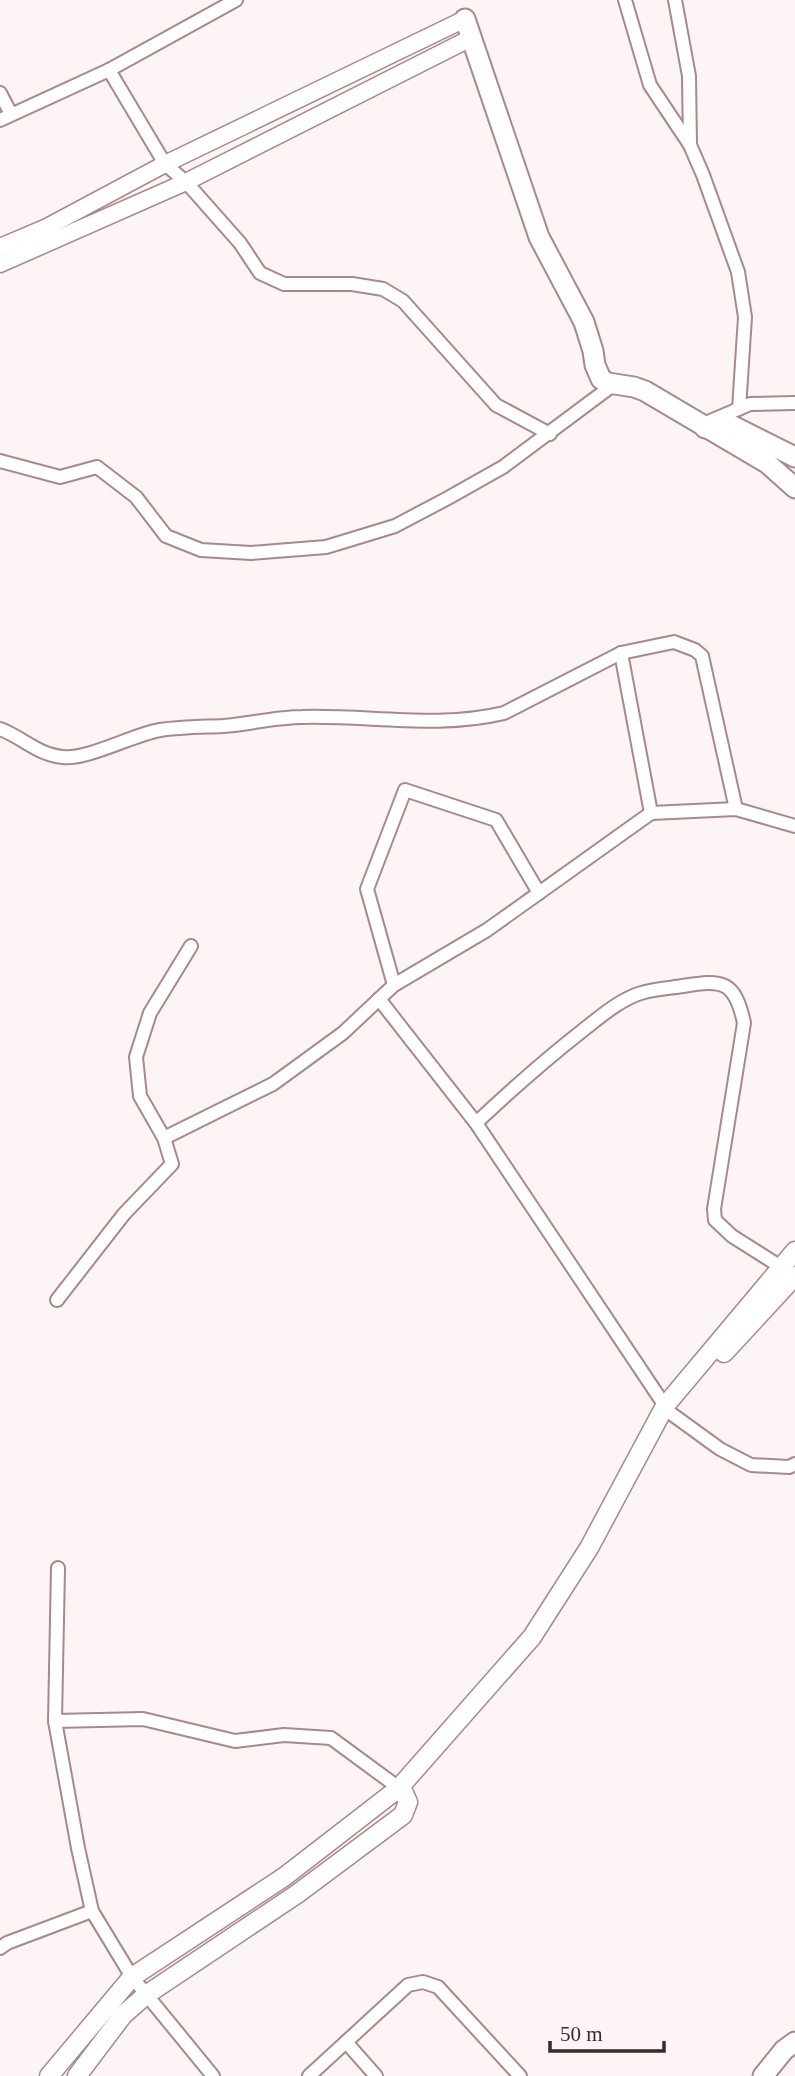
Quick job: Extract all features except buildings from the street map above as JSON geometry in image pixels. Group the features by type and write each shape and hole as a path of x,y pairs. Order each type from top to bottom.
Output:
{"main road":[{"path":"468,29 539,237 584,322 601,379 613,385 645,391 767,463 795,488"},
{"path":"703,427 733,426 795,457"},
{"path":"49,2076 132,1977 284,1877 399,1788 532,1637 589,1548 667,1409 788,1271 795,1251"},
{"path":"77,2076 123,2015 146,1995 297,1894 403,1815 408,1802 399,1788"},
{"path":"763,2076 784,2050 795,2042"}],"street":[{"path":"0,93 5,117 109,70 236,0"},
{"path":"625,0 650,85 690,145 738,272 744,317 739,409"},
{"path":"675,0 689,76 690,145"},
{"path":"0,247 47,227 165,164 468,29"},
{"path":"0,264 186,182 468,29"},
{"path":"109,70 165,164 186,182 240,243 260,273 284,284 352,284 383,289 403,301 496,405 550,434"},
{"path":"0,461 60,477 97,467 136,497 166,536 201,550 251,552 326,547 395,526 503,467 613,385"},
{"path":"703,427 750,404 795,403"},
{"path":"0,729 36,750 64,758 142,734 182,726 224,726 302,717 415,721 491,716 504,713 621,653 674,642 695,650 702,656 736,809"},
{"path":"621,653 651,813"},
{"path":"394,985 367,889 405,790 496,820 539,893"},
{"path":"164,1138 272,1084 343,1033 394,985 487,930 651,813 736,809 795,826"},
{"path":"57,1300 124,1214 172,1164 164,1138 140,1096 136,1057 150,1013 191,946"},
{"path":"476,1124 532,1070 612,1008 640,993 705,982 720,983 739,1001 744,1023 714,1209 715,1220 732,1236 788,1271"},
{"path":"379,999 476,1124 667,1409 720,1449 751,1465 789,1467 795,1464"},
{"path":"58,1568 55,1721 78,1848 93,1911 132,1977 214,2076"},
{"path":"55,1721 143,1719 234,1741 284,1735 331,1738 399,1788"},
{"path":"0,1948 93,1911"},
{"path":"309,2076 408,1985 423,1982 438,1987 520,2076"},
{"path":"346,2042 376,2076"}]}
